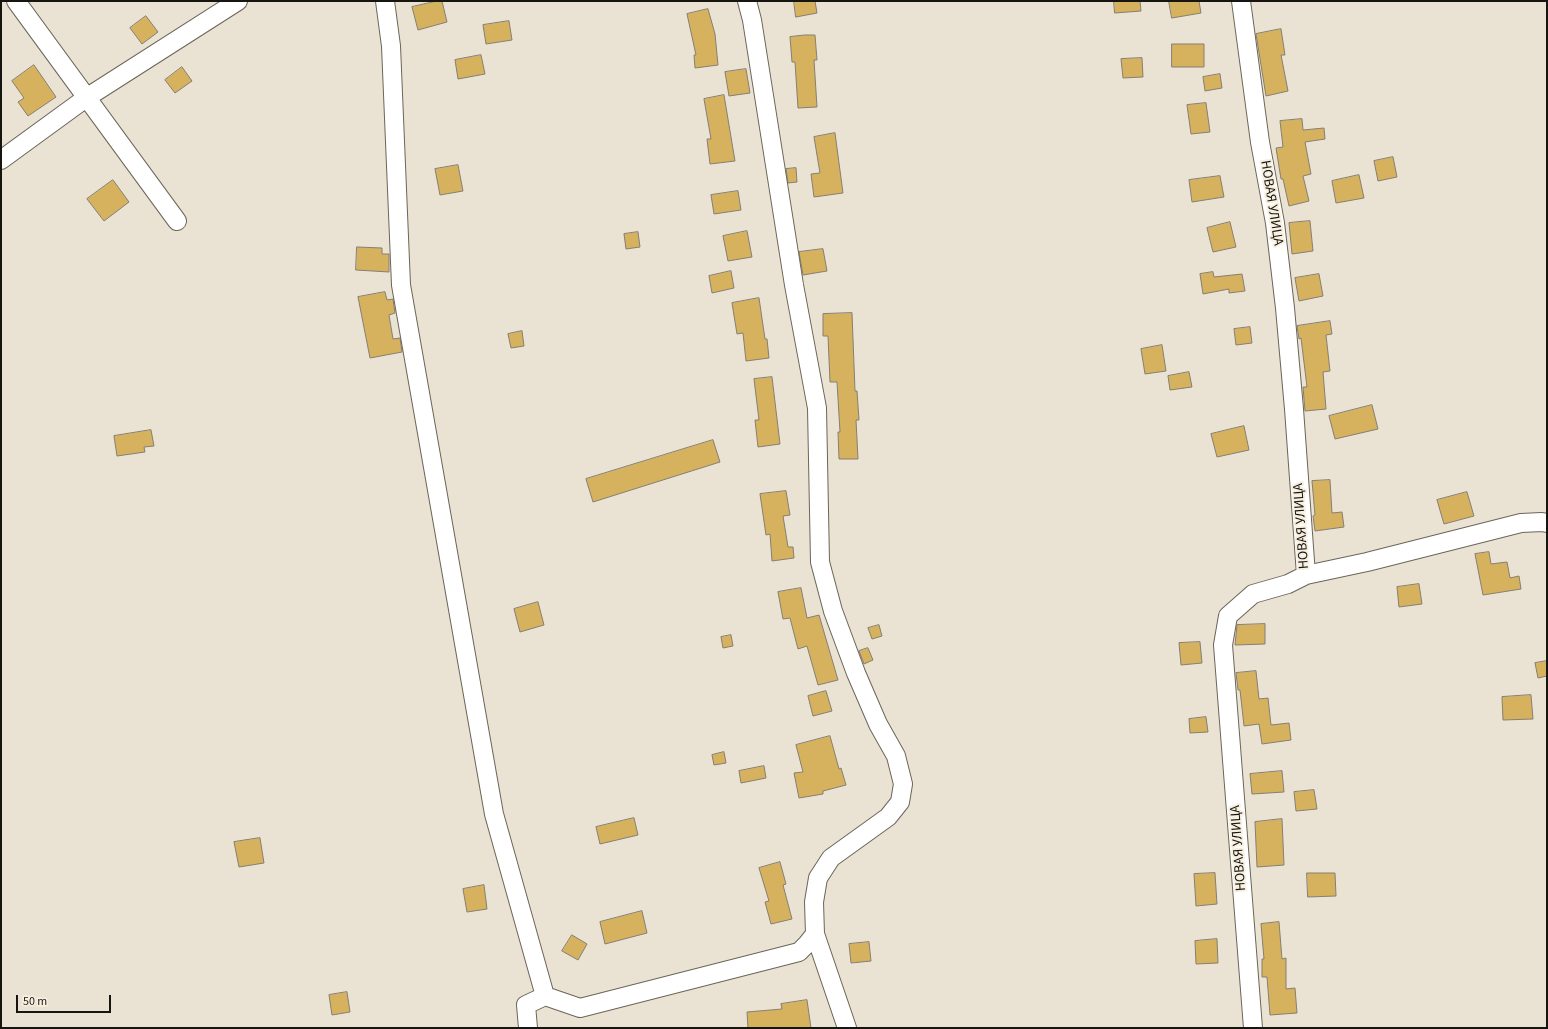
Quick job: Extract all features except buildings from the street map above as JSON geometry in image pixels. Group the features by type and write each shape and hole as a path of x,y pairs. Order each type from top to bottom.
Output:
{"street":[{"path":"16,1 177,221"},
{"path":"1,160 86,98 238,1"},
{"path":"385,1 391,46 401,285 494,814 546,996"},
{"path":"747,1 752,20 794,285 817,408 820,562 833,611 878,724 896,756 904,784 900,802 888,817 831,858 818,878 814,902 815,934 847,1028"},
{"name":"НОВАЯ УЛИЦА","path":"1241,1 1260,142 1275,222 1294,409 1306,575 1288,584 1253,594 1228,616 1223,645 1253,1028"},
{"path":"1306,575 1367,562 1521,523 1547,523"},
{"path":"528,1028 526,1005 546,996 580,1008 799,952 808,944 815,934"}]}
